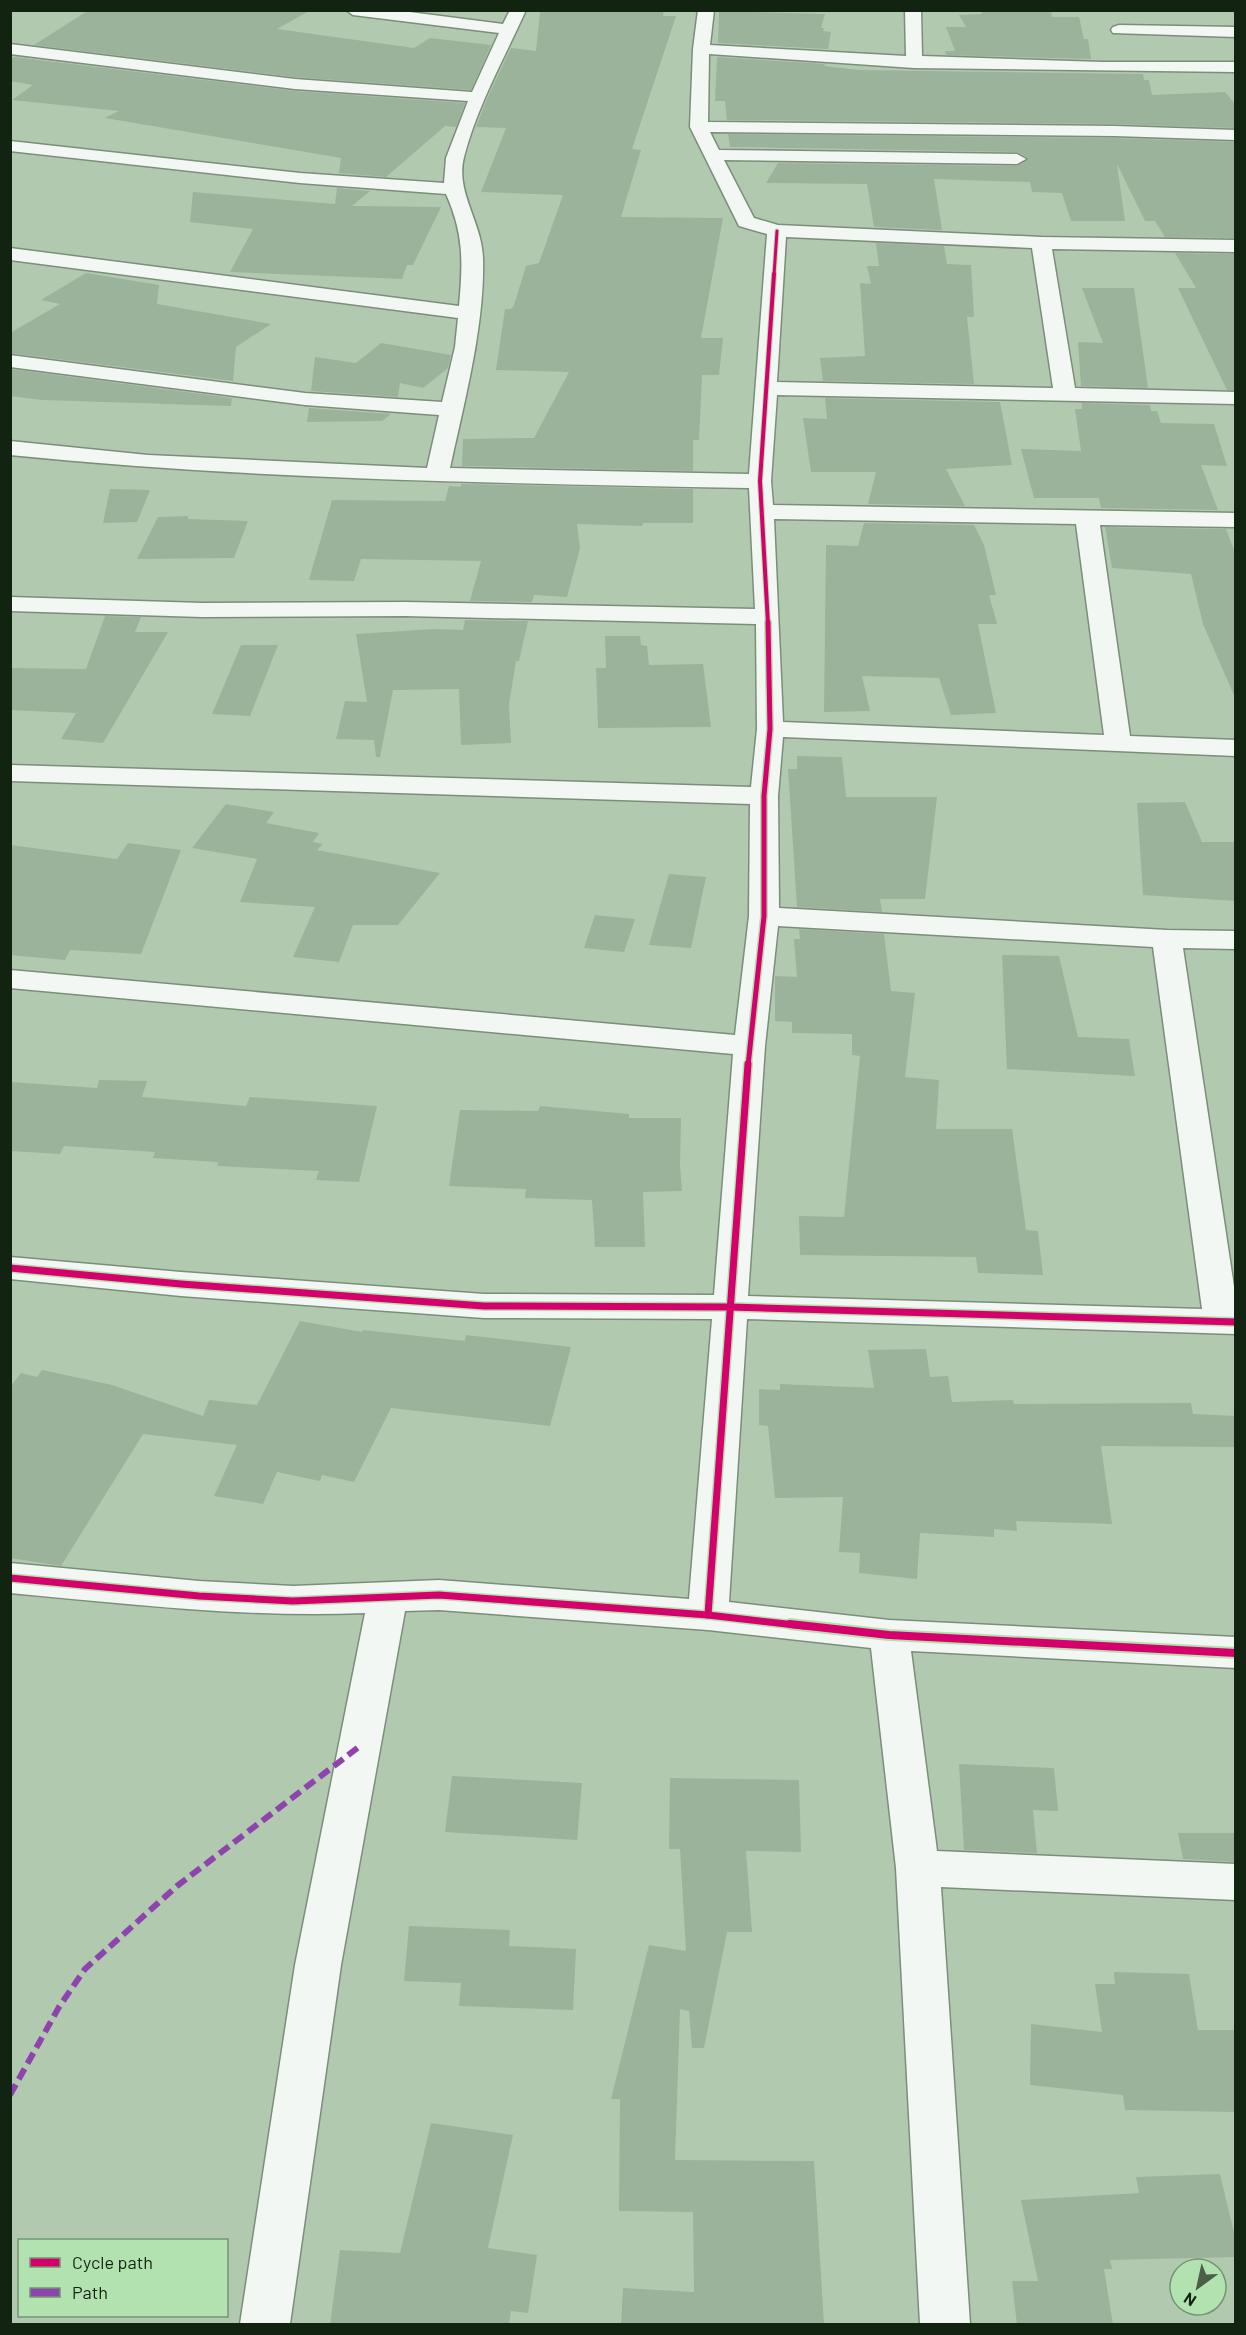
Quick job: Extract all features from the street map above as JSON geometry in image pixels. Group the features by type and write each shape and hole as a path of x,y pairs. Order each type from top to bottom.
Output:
{"street":[{"path":"353,10 510,30"},
{"path":"437,475 465,347 473,257 466,217 453,189 455,158 478,97 518,10"},
{"path":"706,10 701,50 699,127 746,222 777,231 1041,243 1236,246"},
{"path":"913,10 915,63"},
{"path":"1116,10 1124,68"},
{"path":"1119,30 1236,32"},
{"path":"10,49 304,85 478,97"},
{"path":"701,50 915,63 1124,68 1236,67"},
{"path":"699,127 1114,131 1236,135"},
{"path":"10,146 300,178 453,189"},
{"path":"714,154 1017,159"},
{"path":"708,1615 749,1046 764,916 764,796 770,729 768,617 760,481 777,231"},
{"path":"1041,243 1065,394"},
{"path":"10,255 468,313"},
{"path":"10,361 305,399 452,409"},
{"path":"768,388 1236,398"},
{"path":"10,448 148,462 437,475 760,481"},
{"path":"763,512 1236,520"},
{"path":"1087,516 1118,744"},
{"path":"10,604 202,610 405,609 768,617"},
{"path":"770,729 1236,748"},
{"path":"10,773 764,796"},
{"path":"764,916 1167,939 1236,940"},
{"path":"10,1268 181,1284 483,1306 730,1307 1228,1322 1167,939"},
{"path":"10,979 749,1046"},
{"path":"10,1578 199,1596 292,1601 438,1595 708,1615 889,1635 1236,1653"},
{"path":"265,2325 318,1965 388,1597"},
{"path":"889,1635 918,1868 945,2325"},
{"path":"918,1868 1236,1882"}],"building":[{"path":"89,10 311,10 277,29 414,48 430,38 491,45 471,90 295,77 34,45"},
{"path":"664,10 663,16 676,16 632,149 641,150 621,217 723,218 701,338 723,338 719,375 702,375 699,440 693,440 693,471 462,466 463,439 534,438 569,372 496,370 505,309 511,309 514,305 526,266 539,263 563,195 481,192 506,128 476,127 486,101 511,48 536,51 540,12"},
{"path":"981,10 1051,10 1052,17 1079,17 1084,39 1088,39 1091,59 946,55 945,51 955,51 946,27 966,27 959,15 982,14"},
{"path":"719,11 825,14 821,28 824,28 823,31 831,32 828,49 718,43"},
{"path":"14,57 295,91 465,103 456,127 445,126 386,177 339,173 341,158 105,118 119,111 12,100 33,85 10,81 10,59"},
{"path":"717,57 825,64 824,66 859,70 1143,74 1144,80 1149,80 1152,95 1225,92 1236,105 1236,128 1115,124 727,120 725,101 715,101"},
{"path":"728,134 1115,138 1236,142 1236,238 1165,237 1155,221 1145,221 1117,164 1125,221 1071,221 1062,193 1032,192 1030,182 934,179 942,230 874,227 867,184 766,183 778,163 1017,166 1028,158 1017,152 730,147"},
{"path":"337,188 370,191 352,206 441,207 413,265 407,265 402,279 230,272 253,229 190,222 193,192 335,204"},
{"path":"876,243 944,246 947,264 971,265 974,317 967,317 974,384 823,381 820,358 865,356 860,283 871,284 867,266 879,266"},
{"path":"1175,253 1236,254 1236,390 1227,390 1178,288 1196,288"},
{"path":"86,273 159,285 157,304 271,324 236,347 233,381 10,353 10,333 60,304 41,300"},
{"path":"1082,288 1134,288 1148,388 1081,386 1078,342 1103,343"},
{"path":"381,343 451,355 448,368 423,388 400,383 398,397 311,391 315,357 356,363"},
{"path":"10,369 232,398 231,406 42,400 10,396"},
{"path":"825,398 1000,402 1012,465 946,469 965,506 868,504 876,472 811,472 803,418 827,419"},
{"path":"1082,403 1150,405 1151,411 1157,411 1161,423 1214,424 1227,466 1201,465 1218,510 1101,508 1099,498 1034,498 1021,449 1081,451 1075,409 1082,409"},
{"path":"309,408 391,414 382,421 307,422"},
{"path":"461,484 693,489 693,523 643,523 642,526 577,524 580,548 567,597 534,595 532,602 470,601 481,561 361,559 354,581 309,580 332,500 445,501 449,486 461,487"},
{"path":"110,489 150,490 137,522 103,523"},
{"path":"188,516 188,519 248,521 234,558 137,559 158,517"},
{"path":"864,523 974,525 984,545 996,595 989,595 997,624 978,624 996,713 951,715 939,678 862,676 870,711 824,712 826,545 858,546"},
{"path":"1105,527 1226,529 1236,555 1236,700 1203,624 1191,574 1112,568"},
{"path":"105,616 141,617 135,632 168,632 103,743 61,739 76,713 10,710 10,668 86,669"},
{"path":"465,620 528,621 519,661 516,661 509,704 511,743 461,745 459,689 393,690 380,757 376,757 374,740 336,739 345,701 367,702 356,634 434,629 463,630"},
{"path":"605,636 640,636 641,645 647,646 649,665 703,664 711,727 598,728 596,668 606,668"},
{"path":"241,645 278,645 250,716 212,714"},
{"path":"797,756 842,757 846,797 937,797 925,899 880,899 882,912 797,907 788,769 797,769"},
{"path":"1185,802 1202,842 1236,842 1236,901 1143,895 1137,803"},
{"path":"226,804 274,812 266,823 319,833 313,842 323,844 317,850 440,873 398,925 353,925 339,962 293,957 315,907 240,902 257,859 192,848"},
{"path":"128,843 181,850 141,954 70,950 65,960 10,955 10,845 117,859"},
{"path":"669,874 706,877 691,948 649,945"},
{"path":"595,915 635,919 624,952 584,948"},
{"path":"799,929 884,934 891,991 915,993 905,1077 939,1080 936,1129 1012,1129 1026,1230 1038,1231 1043,1275 978,1273 976,1257 800,1255 799,1216 844,1217 860,1056 852,1055 852,1034 792,1033 792,1022 775,1021 775,976 797,977 794,939 800,939"},
{"path":"1002,955 1059,956 1078,1037 1129,1039 1135,1076 1007,1069"},
{"path":"99,1080 147,1081 142,1097 246,1106 250,1097 377,1106 359,1182 316,1180 319,1171 217,1166 218,1162 153,1158 155,1152 64,1146 60,1154 10,1151 10,1082 97,1088"},
{"path":"540,1106 629,1114 629,1118 681,1118 682,1191 643,1192 645,1247 595,1247 592,1200 525,1198 526,1189 449,1186 460,1110 538,1111"},
{"path":"300,1321 362,1332 363,1330 465,1341 466,1335 571,1347 550,1426 391,1408 354,1482 322,1475 320,1481 277,1472 263,1504 214,1496 237,1445 143,1434 61,1566 10,1558 10,1387 21,1373 37,1377 42,1370 112,1385 203,1416 209,1400 257,1405"},
{"path":"926,1349 930,1377 948,1376 952,1402 1013,1400 1014,1404 1191,1403 1193,1414 1236,1416 1236,1447 1101,1446 1112,1524 1016,1521 1017,1531 994,1529 994,1537 920,1533 917,1579 859,1573 860,1553 839,1552 843,1497 775,1498 768,1426 759,1425 759,1389 780,1390 780,1384 874,1388 868,1350"},
{"path":"959,1764 1054,1768 1058,1811 1033,1810 1037,1853 964,1850"},
{"path":"452,1776 582,1783 577,1840 445,1832"},
{"path":"670,1778 799,1780 801,1852 746,1851 752,1932 727,1932 704,2048 692,2048 689,2011 680,2009 675,2160 814,2161 824,2325 621,2325 623,2288 694,2292 693,2212 619,2211 620,2099 611,2099 649,1945 686,1951 680,1849 669,1849"},
{"path":"1178,1833 1236,1833 1236,1862 1183,1859"},
{"path":"409,1926 510,1930 509,1946 576,1949 573,2010 459,2006 461,1983 404,1981"},
{"path":"1114,1972 1189,1974 1198,2030 1236,2030 1236,2112 1125,2110 1123,2095 1030,2085 1031,2024 1102,2032 1095,1984 1115,1984"},
{"path":"431,2123 513,2135 488,2248 537,2255 528,2313 511,2311 509,2325 330,2325 340,2250 400,2253"},
{"path":"1220,2174 1236,2241 1236,2257 1110,2260 1112,2269 1104,2269 1113,2325 1017,2325 1012,2281 1038,2281 1021,2200 1139,2193 1136,2177"}],"marked path":[{"path":"10,2095 59,2007 85,1969 177,1886 360,1746"}],"cycle path":[{"path":"708,1615 749,1046 764,916 764,796 770,729 768,617 760,481 777,231"},
{"path":"10,1268 181,1284 484,1306 730,1307 1236,1322"},
{"path":"10,1578 199,1596 293,1601 439,1595 708,1615 889,1635 1236,1653"}]}
